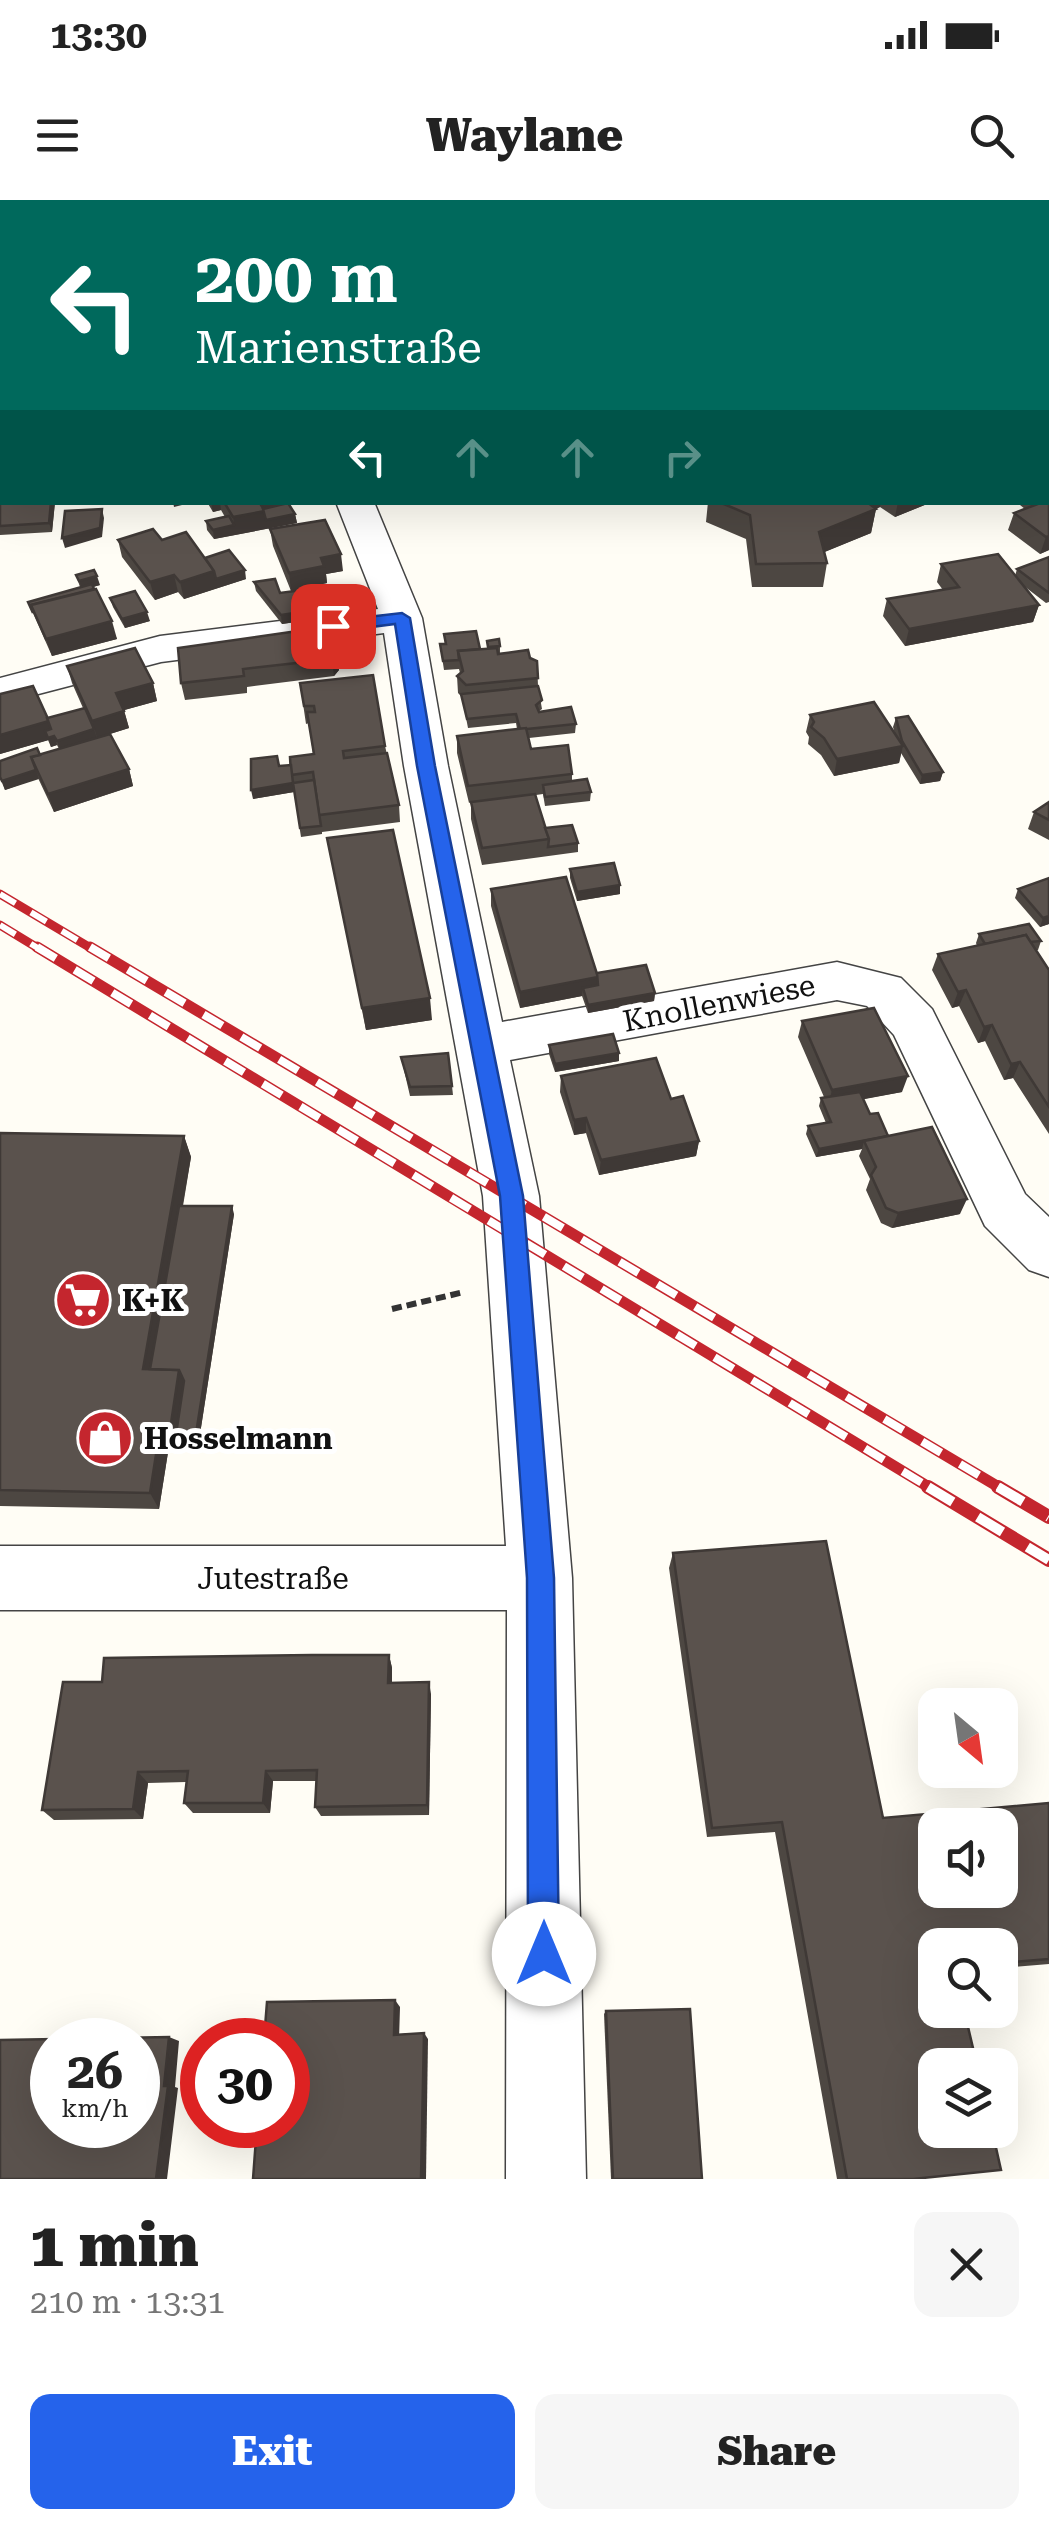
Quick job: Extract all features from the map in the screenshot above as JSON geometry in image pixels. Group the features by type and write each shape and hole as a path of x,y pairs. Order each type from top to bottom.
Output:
{"street":[{"path":"355,505 402,618 426,766 511,1196 540,1578 546,2179"},
{"path":"0,691 160,649 402,618"},
{"name":"Knollenwiese","path":"481,1046 837,980 883,991 914,1023 1006,1210 1049,1253"},
{"name":"Jutestraße","path":"2,1590 540,1578"}],"path":[{"path":"392,1308 518,1280"}],"building":[{"path":"0,505 51,505 49,523 0,526"},
{"path":"226,505 261,505 265,511 233,517"},
{"path":"289,505 295,514 266,520 263,509"},
{"path":"726,505 871,505 876,509 819,532 827,563 756,564 750,515"},
{"path":"1035,505 1049,505 1049,536 1046,537 1014,513"},
{"path":"102,509 100,528 62,538 65,511"},
{"path":"229,516 234,525 213,530 206,521"},
{"path":"325,520 341,554 321,558 324,566 289,573 270,529"},
{"path":"153,529 162,540 186,532 214,571 180,582 174,575 150,582 118,540"},
{"path":"229,550 245,570 216,579 205,558"},
{"path":"998,554 1039,605 909,629 887,599 959,587 941,564"},
{"path":"1049,557 1049,593 1017,569"},
{"path":"94,570 97,576 79,581 76,575"},
{"path":"275,579 280,593 311,589 315,610 281,615 254,582"},
{"path":"92,584 94,589 31,605 33,613 28,602"},
{"path":"96,589 112,621 46,639 31,605"},
{"path":"135,591 147,612 122,619 110,598"},
{"path":"326,627 330,650 337,653 332,659 243,669 244,676 181,683 178,648"},
{"path":"476,631 480,649 458,651 459,660 443,661 440,644 446,644 444,634"},
{"path":"499,639 500,646 488,647 487,641"},
{"path":"135,648 153,683 116,693 124,711 92,721 67,666"},
{"path":"497,648 498,654 528,650 530,658 537,661 538,678 466,685 457,676 463,671 458,651"},
{"path":"373,675 385,746 343,751 344,758 387,753 399,805 319,815 313,772 291,775 290,757 314,754 307,712 315,712 314,706 304,706 300,683"},
{"path":"33,686 49,721 0,735 0,694"},
{"path":"538,686 542,700 536,705 539,712 571,707 576,724 520,729 516,714 467,719 461,694"},
{"path":"874,702 903,746 837,759 824,738 811,727 814,722 810,715"},
{"path":"85,708 94,729 57,741 54,736 48,738 45,731 51,729 47,718"},
{"path":"908,716 943,772 922,775 902,741 896,718"},
{"path":"526,728 531,749 568,745 572,774 468,786 457,736"},
{"path":"110,734 129,769 48,794 31,757"},
{"path":"37,748 40,755 31,757 36,770 2,781 0,761"},
{"path":"277,756 279,766 291,765 293,783 251,790 251,759"},
{"path":"587,779 591,792 545,797 543,785"},
{"path":"314,780 321,826 300,828 293,783"},
{"path":"535,794 549,839 482,848 471,802"},
{"path":"1049,802 1049,820 1034,812"},
{"path":"572,825 578,843 548,847 545,828"},
{"path":"393,830 430,998 362,1008 327,838"},
{"path":"614,863 620,885 577,892 570,869"},
{"path":"566,877 598,977 520,992 491,889"},
{"path":"1049,878 1049,916 1043,918 1018,889"},
{"path":"1029,924 1041,941 1030,942 1026,935 985,944 979,934"},
{"path":"1026,935 1049,970 1049,1107 1020,1062 1011,1064 992,1025 984,1027 966,990 958,992 938,954"},
{"path":"646,965 655,993 588,1005 583,988 598,985 597,973"},
{"path":"874,1008 908,1076 832,1090 802,1021"},
{"path":"613,1034 619,1053 555,1064 549,1045"},
{"path":"448,1053 452,1086 410,1087 401,1057"},
{"path":"656,1058 671,1099 683,1096 699,1141 601,1160 586,1118 574,1120 561,1076"},
{"path":"860,1092 870,1114 878,1113 888,1136 819,1149 808,1126 831,1122 821,1098"},
{"path":"932,1127 967,1199 898,1213 886,1208 871,1175 876,1167 864,1141"},
{"name":"K+K","path":"0,1133 184,1136 143,1369 179,1370 170,1430 160,1429 150,1493 0,1490"},
{"path":"179,1206 232,1206 195,1440 175,1441 184,1381 179,1370 150,1369"},
{"path":"826,1541 883,1818 918,1815 918,1908 1018,1908 1018,1808 994,1808 1049,1803 1049,1959 1018,1962 1018,1928 918,1928 918,2028 968,2028 973,2048 918,2048 918,2148 996,2148 1001,2170 913,2179 847,2179 782,1822 712,1828 673,1553"},
{"path":"389,1655 388,1683 429,1682 427,1805 315,1807 317,1770 266,1771 263,1803 184,1803 188,1771 138,1772 133,1809 42,1810 63,1682 102,1682 104,1658"},
{"path":"395,2000 394,2035 424,2033 421,2179 253,2179 255,2148 310,2148 310,2018 266,2018 267,2002"},
{"path":"690,2009 702,2179 613,2179 606,2011"},
{"path":"160,2037 169,2037 164,2086 168,2086 160,2148"},
{"path":"30,2039 30,2148 160,2148 156,2179 0,2179 0,2040"}],"railway":[{"path":"0,894 94,950"},
{"path":"0,925 41,950"},
{"path":"37,947 932,1489"},
{"path":"90,947 1002,1489"},
{"path":"928,1487 1049,1560"},
{"path":"998,1487 1049,1517"}],"place":[{"name":"K+K","path":"83,1300"},
{"name":"Hosselmann","path":"105,1438"}],"route":[{"path":"333,626 402,618 426,766 511,1196 540,1578 544,1954"}]}
